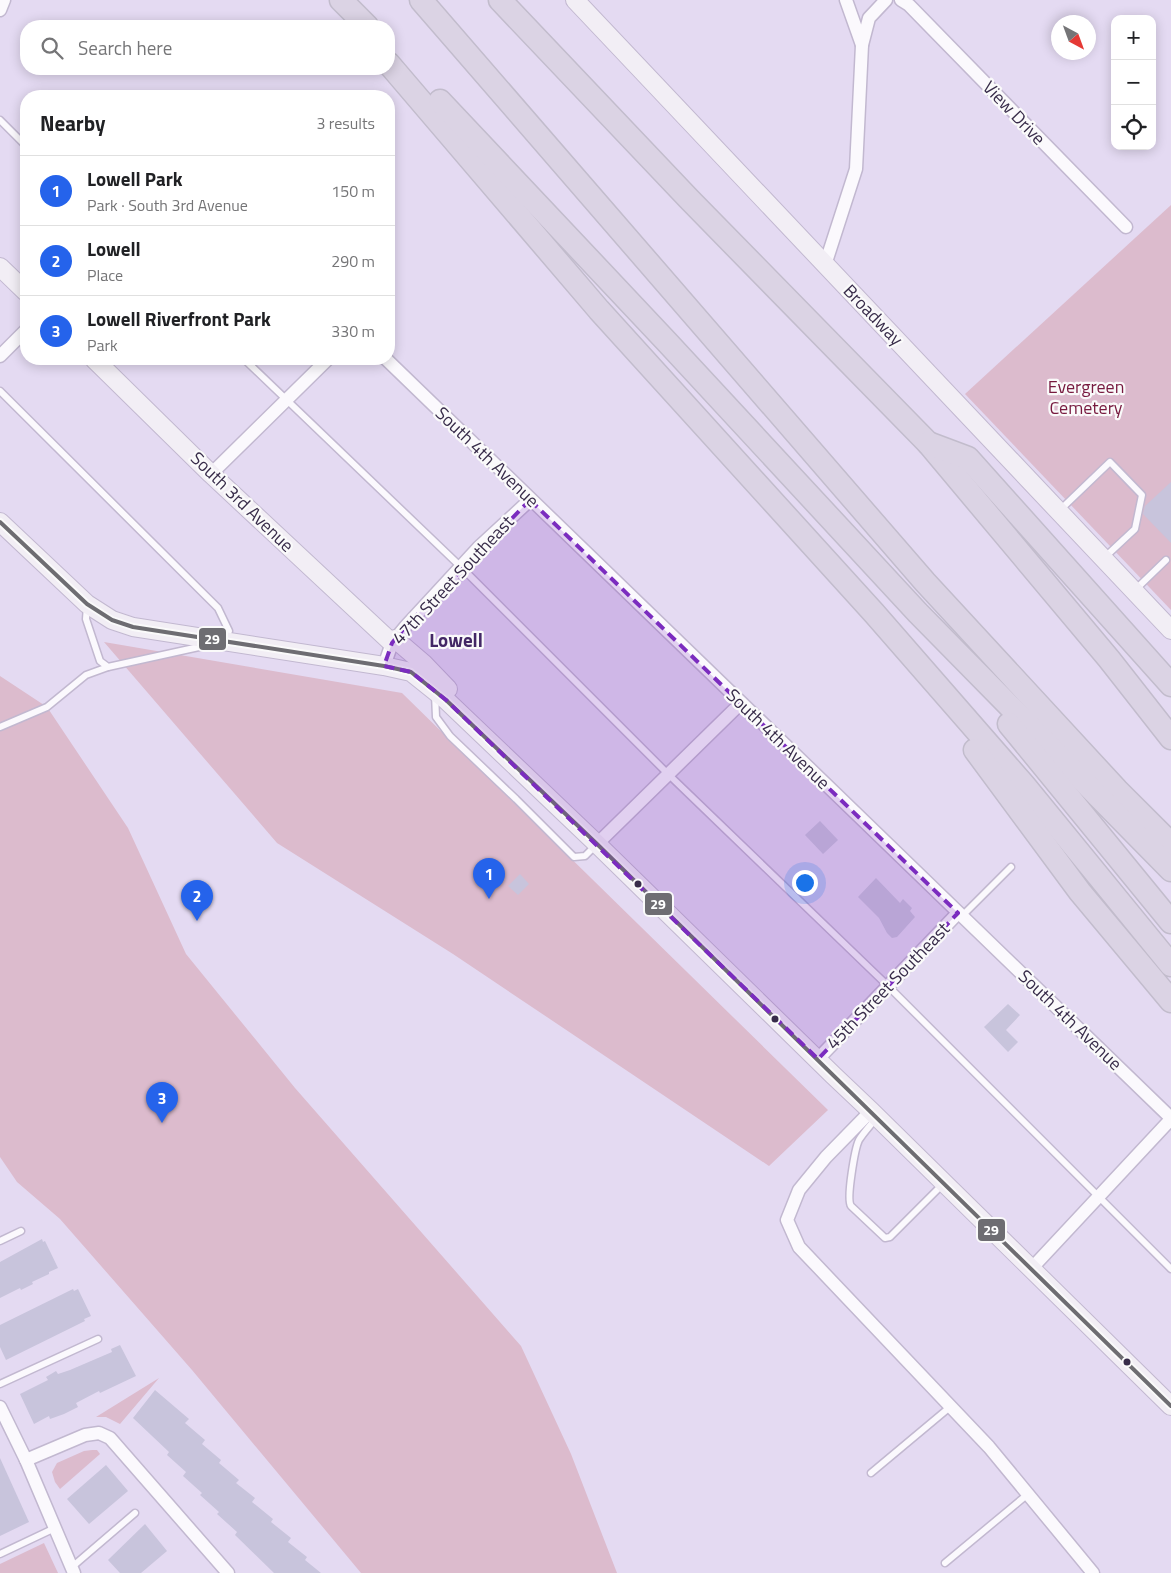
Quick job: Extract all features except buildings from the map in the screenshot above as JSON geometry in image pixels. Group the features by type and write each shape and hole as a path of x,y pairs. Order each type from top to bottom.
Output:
{"highway":[{"path":"334,0 351,20"},
{"path":"341,0 361,20"},
{"path":"421,0 925,582 1117,790 1171,844"},
{"path":"500,0 689,199 928,443 1109,659 1171,738"},
{"path":"395,54 668,342 918,613 1171,870"},
{"path":"395,71 599,310 874,613 1024,785 1171,965"},
{"path":"928,443 968,458 1171,685"},
{"path":"874,613 1080,892 1171,1001"},
{"path":"918,613 1171,922"}],"street":[{"path":"0,10 4,0"},
{"name":"Broadway","path":"575,0 1171,630"},
{"path":"846,0 862,44"},
{"path":"825,265 856,169 862,44 869,18 886,0"},
{"name":"View Drive","path":"908,2 1126,227"},
{"path":"0,266 20,286"},
{"path":"0,356 20,336"},
{"name":"South 3rd Avenue","path":"100,365 211,474 393,641 423,663 451,692 496,748"},
{"path":"211,474 322,365"},
{"name":"South 4th Avenue","path":"392,365 1171,1118"},
{"name":"47th Street Southeast","path":"384,666 393,641 478,548 530,500"},
{"path":"0,522 87,604 112,620 133,627 412,672 435,690 597,844 1171,1406"},
{"path":"597,844 741,703"},
{"name":"45th Street Southeast","path":"818,1059 960,914"},
{"path":"874,1114 826,1158 799,1190 787,1220 799,1247 989,1447 1093,1573"},
{"path":"1031,1269 1171,1118"},
{"path":"0,1407 26,1460 73,1570"},
{"path":"26,1460 85,1435 99,1433 110,1438 228,1573"}],"lane":[{"path":"0,120 20,140"},
{"path":"250,365 460,567 668,774 888,986 1171,1270"},
{"path":"0,391 218,608 229,632 224,642 108,667 86,675 47,707 0,727"},
{"path":"1059,510 1110,462 1142,495 1135,529 1104,558"},
{"path":"1134,591 1166,560"},
{"path":"87,604 86,619 100,661 108,667"},
{"path":"435,690 436,717 450,736 574,857 585,856 597,844"},
{"path":"960,914 1011,867"},
{"path":"874,1114 858,1142 848,1194 851,1206 885,1238 890,1237 944,1184"},
{"path":"0,1241 21,1231"},
{"path":"0,1384 98,1339"},
{"path":"870,1474 950,1407"},
{"path":"945,1563 1028,1494"},
{"path":"73,1570 135,1513"},
{"path":"0,1554 55,1528"}],"highlighted area":[{"path":"530,500 958,913 818,1059 446,700 411,672 384,666 392,643 406,626"}],"green space":[{"name":"Evergreen Cemetery","path":"1171,205 1171,610 965,394"},
{"path":"104,642 402,693 828,1110 769,1166 453,954 277,843"},
{"path":"0,676 47,707 128,828 186,954 295,1088 521,1346 571,1454 617,1573 361,1573 192,1370 60,1219 17,1182 0,1157"},
{"path":"159,1378 120,1424 106,1417 96,1417"},
{"path":"97,1450 100,1454 60,1489 55,1482 52,1472 57,1463 84,1451"},
{"path":"44,1543 58,1573 0,1573 0,1564"}],"transit line":[{"name":"29","path":"0,522 87,604 112,620 133,627 384,666 411,672 446,700 597,844 1171,1406"}],"place":[{"name":"Lowell Park","path":"489,899"},
{"name":"Lowell","path":"197,921"},
{"name":"Lowell Riverfront Park","path":"162,1123"}],"district":[{"name":"Lowell","path":"456,640"}]}
